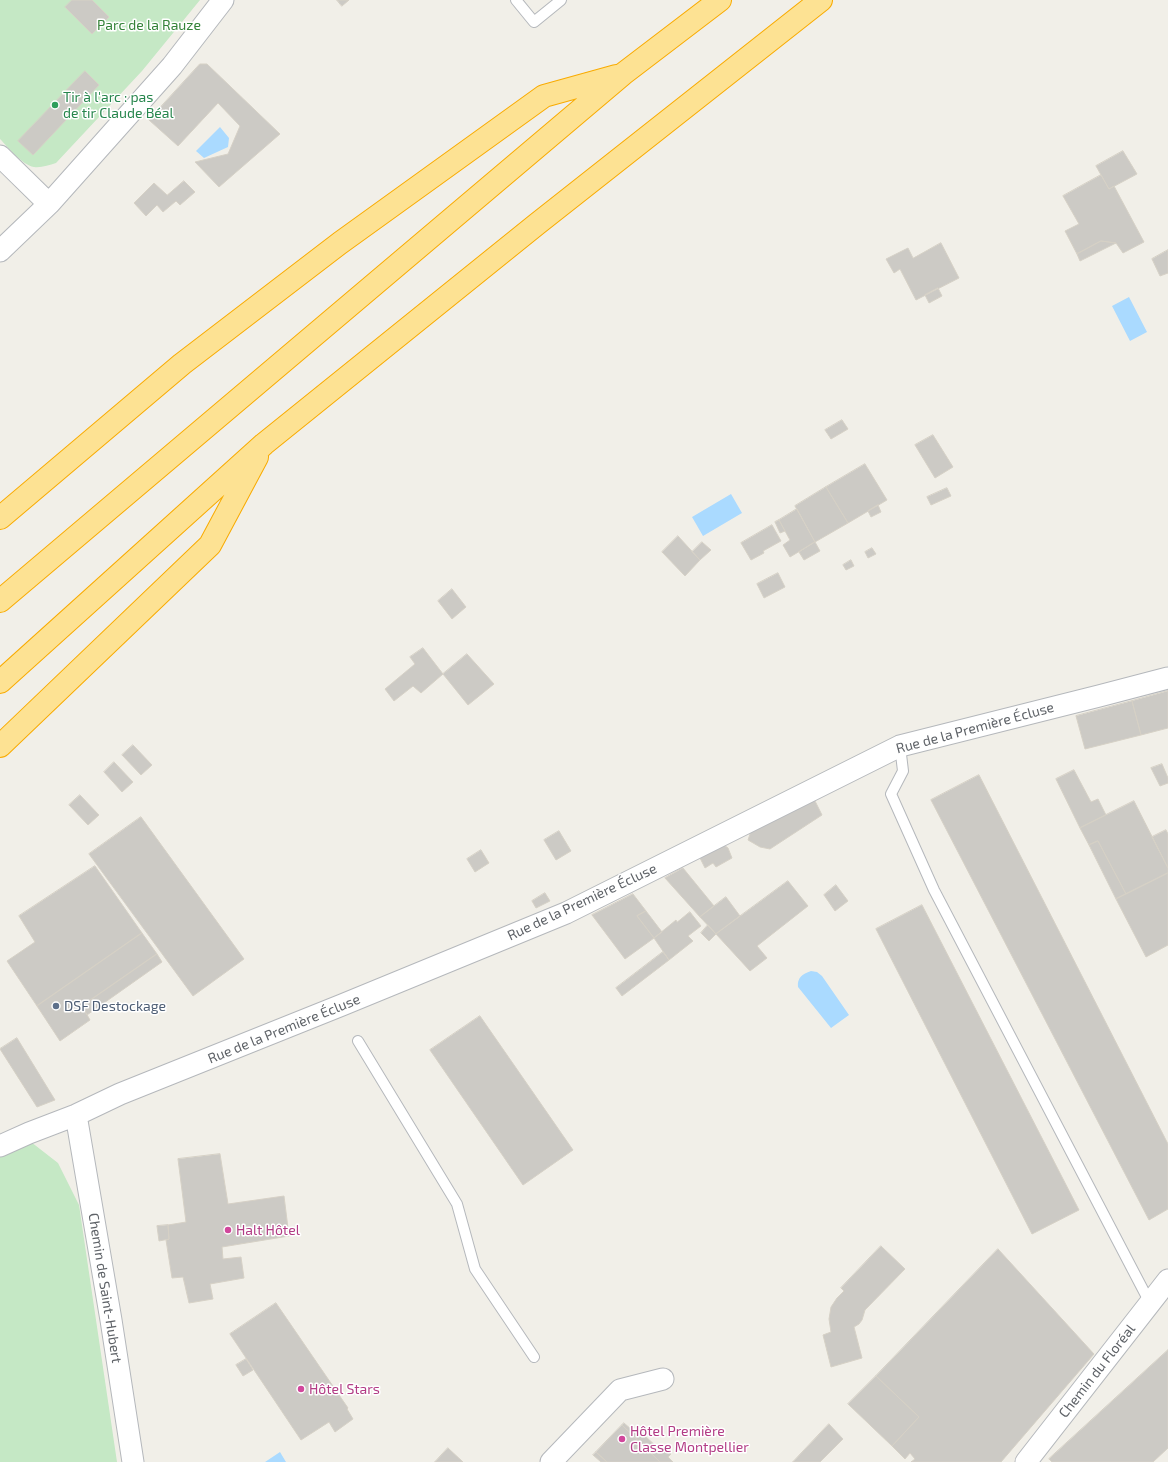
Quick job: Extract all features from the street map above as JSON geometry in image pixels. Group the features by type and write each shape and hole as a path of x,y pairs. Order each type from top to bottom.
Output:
{"highway":[{"path":"0,601 623,74 720,0"},
{"path":"0,682 264,444 537,224 821,0"},
{"path":"0,518 182,364 340,243 544,96 623,74"},
{"path":"0,746 210,545 264,444"}],"street":[{"path":"0,251 49,204 172,66 223,0"},
{"path":"0,156 49,204"},
{"name":"Rue de la Première Écluse","path":"0,1146 76,1115 120,1094 342,1006 566,913 900,746 1168,678"},
{"name":"Chemin de Saint-Hubert","path":"76,1115 111,1320 133,1462"},
{"name":"Chemin du Floréal","path":"1026,1462 1168,1280"},
{"path":"551,1462 620,1390 663,1379"}],"lane":[{"path":"516,0 534,22 561,0"},
{"path":"900,746 903,771 891,794 894,801 934,890 1150,1303"},
{"path":"358,1041 457,1204 475,1269 534,1357"}],"green space":[{"name":"Tir à l'arc : pas de tir Claude Béal","path":"0,0 200,0 142,71 56,163 34,167 29,166 20,159 0,139"},
{"path":"31,1142 58,1163 79,1205 117,1462 0,1462 0,1156"}],"water":[{"path":"220,127 229,138 228,147 204,158 196,151"},
{"path":"1129,297 1147,332 1130,341 1112,306"},
{"path":"731,494 742,513 703,536 692,517"},
{"path":"811,971 817,972 822,976 849,1015 831,1028 798,987 798,981 801,977"},
{"path":"280,1452 286,1462 265,1462"}],"building":[{"path":"72,0 92,0 109,17 92,34 65,7"},
{"path":"337,0 349,0 342,6"},
{"path":"200,64 207,64 280,134 219,187 195,162 228,154 240,126 218,103 178,146 149,120"},
{"path":"85,71 99,85 33,155 18,141"},
{"path":"1123,151 1137,174 1109,189 1096,166"},
{"path":"1101,175 1109,189 1114,186 1144,242 1123,253 1116,243 1101,241 1077,254 1065,231 1079,224 1063,196"},
{"path":"184,181 195,192 180,205 176,201 163,212 157,205 146,216 134,203 154,183 167,195"},
{"path":"1101,241 1116,243 1080,261 1077,254"},
{"path":"941,243 959,278 916,300 900,269 894,273 886,259 908,248 913,258"},
{"path":"1168,250 1168,273 1160,276 1152,259"},
{"path":"938,288 942,296 929,303 925,295"},
{"path":"842,420 848,429 831,439 825,430"},
{"path":"933,435 953,467 935,478 915,445"},
{"path":"865,464 887,500 848,523 826,487"},
{"path":"826,487 848,523 815,542 795,506"},
{"path":"947,488 951,496 931,505 927,497"},
{"path":"878,505 881,512 871,517 868,511"},
{"path":"797,509 815,542 790,557 783,545 790,540 779,520"},
{"path":"779,520 785,531 780,533 775,522"},
{"path":"772,525 781,541 751,560 741,543"},
{"path":"678,536 700,560 685,576 662,552"},
{"path":"702,542 711,550 700,560 692,552"},
{"path":"815,542 820,551 804,560 799,552"},
{"path":"872,548 876,554 868,558 865,552"},
{"path":"851,560 854,566 846,570 843,565"},
{"path":"778,573 785,587 764,598 757,584"},
{"path":"452,589 466,607 452,619 438,601"},
{"path":"423,648 443,674 421,693 413,686 394,701 385,689 415,664 410,657"},
{"path":"467,654 494,684 468,705 443,674"},
{"path":"1168,691 1168,728 1141,735 1132,701"},
{"path":"1132,701 1141,735 1085,749 1076,716"},
{"path":"133,745 152,765 141,775 122,755"},
{"path":"114,762 133,782 122,792 104,772"},
{"path":"1162,764 1168,778 1168,783 1160,786 1151,768"},
{"path":"1074,770 1091,802 1098,799 1106,815 1080,828 1056,779"},
{"path":"979,775 1168,1144 1168,1209 1149,1220 931,800"},
{"path":"80,795 99,815 88,825 69,805"},
{"path":"813,797 822,815 770,849 760,847 748,840 751,831"},
{"path":"1134,801 1168,868 1168,873 1126,894 1098,841 1089,845 1080,828"},
{"path":"141,817 244,959 193,996 89,854"},
{"path":"1166,830 1168,834 1168,868 1152,837"},
{"path":"559,831 571,851 556,860 544,840"},
{"path":"1098,841 1126,894 1116,899 1089,845"},
{"path":"724,845 728,848 732,858 716,867 713,863 705,868 700,858"},
{"path":"481,850 489,863 475,872 467,859"},
{"path":"95,866 142,933 37,1006 7,961 35,942 19,916"},
{"path":"683,868 714,906 700,917 665,878"},
{"path":"1168,873 1168,945 1146,957 1116,899"},
{"path":"788,881 808,906 757,946 767,958 750,971 716,934"},
{"path":"836,885 848,901 835,911 824,895"},
{"path":"545,893 550,901 536,908 532,901"},
{"path":"633,894 646,911 637,916 654,938 625,959 592,915"},
{"path":"726,897 740,916 716,934 700,917"},
{"path":"922,905 1079,1210 1032,1234 876,929"},
{"path":"646,911 662,932 654,938 637,916"},
{"path":"690,912 701,926 688,936 693,941 669,960 654,938 676,920 677,922"},
{"path":"708,925 716,934 709,941 701,933"},
{"path":"142,933 157,954 82,1006 90,1020 60,1041 37,1006"},
{"path":"663,952 669,960 622,996 616,988"},
{"path":"157,954 162,962 87,1015 82,1006"},
{"path":"480,1016 573,1150 523,1185 430,1050"},
{"path":"17,1038 55,1100 37,1107 0,1049"},
{"name":"Halt Hôtel","path":"220,1154 228,1204 284,1196 289,1236 222,1247 223,1259 241,1257 244,1278 210,1284 213,1299 189,1303 183,1277 172,1278 166,1240 169,1239 168,1225 186,1222 178,1159"},
{"path":"168,1225 169,1239 159,1241 157,1226"},
{"path":"881,1246 905,1269 865,1310 862,1320 854,1327 862,1358 831,1367 823,1335 831,1332 829,1319 831,1307 844,1291 841,1288"},
{"path":"998,1249 1094,1354 1001,1462 911,1462 915,1459 910,1453 905,1459 892,1446 919,1417 876,1376"},
{"name":"Hôtel Stars","path":"276,1303 348,1408 347,1409 353,1419 335,1432 329,1422 301,1440 230,1334"},
{"path":"1168,1350 1168,1448 1153,1462 1052,1462 1049,1459"},
{"path":"246,1359 253,1370 243,1376 236,1365"},
{"path":"876,1376 919,1417 892,1446 848,1404"},
{"path":"624,1423 640,1437 643,1434 660,1450 663,1447 671,1454 668,1457 673,1462 660,1462 622,1425"},
{"path":"829,1424 843,1439 820,1462 793,1462"},
{"name":"Hôtel Première Classe Montpellier","path":"622,1425 660,1462 607,1462 596,1452"},
{"path":"448,1448 463,1462 435,1462"},
{"path":"596,1452 607,1462 601,1462 593,1455"}],"place":[{"name":"Tir à l'arc : pas de tir Claude Béal","path":"55,105"},
{"name":"DSF Destockage","path":"56,1006"},
{"name":"Halt Hôtel","path":"228,1230"},
{"name":"Hôtel Stars","path":"301,1389"},
{"name":"Hôtel Première Classe Montpellier","path":"622,1439"}],"park label":[{"name":"Parc de la Rauze","path":"149,25"}]}
